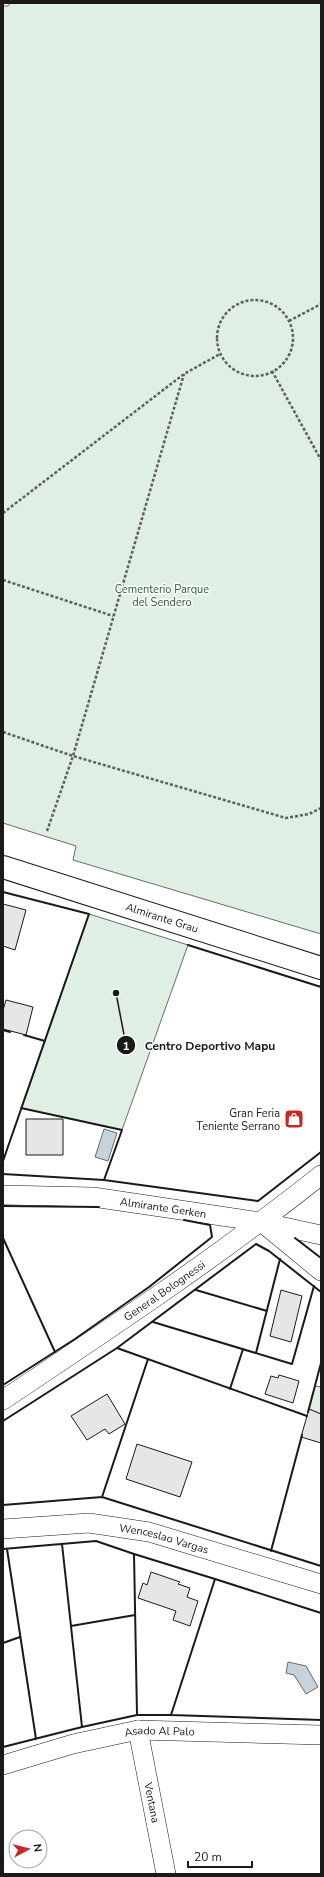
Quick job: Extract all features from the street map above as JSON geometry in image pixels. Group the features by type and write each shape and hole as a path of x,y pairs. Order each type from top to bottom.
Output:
{"street":[{"name":"Almirante Grau","path":"3,867 321,968"},
{"name":"General Bolognessi","path":"3,1400 160,1295 261,1222 321,1175"},
{"name":"Almirante Gerken","path":"3,1195 93,1197 261,1222 321,1235"},
{"path":"261,1222 321,1271"},
{"name":"Wenceslao Vargas","path":"3,1529 89,1523 149,1532 321,1584"},
{"name":"Asado Al Palo","path":"3,1765 73,1744 138,1730 321,1735"},
{"name":"Ventana","path":"138,1730 166,1874"}],"path":[{"path":"253,299 267,301 280,309 289,321 293,335 292,348 288,357 280,367 272,371 256,376 243,374 228,364 220,354 217,338 222,319 230,309 242,302 253,299"},
{"path":"289,321 321,304"},
{"path":"3,513 184,374 220,354"},
{"path":"272,371 321,460"},
{"path":"47,831 73,756 184,374"},
{"path":"3,580 113,616"},
{"path":"3,732 73,756 286,818 309,814 321,808"}],"green space":[{"name":"Cementerio Parque del Sendero","path":"10,3 321,3 321,934 73,860 76,846 3,823 3,6 8,6"},
{"path":"89,914 188,945 122,1130 21,1108"},
{"path":"315,1386 321,1387 321,1414 309,1409"}],"shaded area":[{"path":"104,1129 117,1133 108,1161 95,1157"},
{"path":"288,1662 306,1666 318,1687 306,1694 294,1675 286,1673"}],"building":[{"path":"3,904 26,910 15,950 3,946"},
{"path":"6,1000 33,1007 26,1035 3,1029 3,1010"},
{"path":"26,1119 63,1119 63,1155 26,1155"},
{"path":"281,1290 302,1296 291,1342 270,1336"},
{"path":"279,1375 299,1381 293,1403 265,1394 271,1376 278,1378"},
{"path":"107,1394 125,1424 109,1434 105,1429 87,1440 71,1416"},
{"path":"309,1409 321,1414 321,1443 301,1437"},
{"path":"137,1444 192,1462 180,1497 126,1479"},
{"path":"151,1572 180,1582 178,1584 190,1588 187,1597 198,1601 190,1626 173,1620 176,1611 138,1598 143,1583 147,1585"}],"wall":[{"path":"3,892 89,914 3,1161"},
{"path":"188,945 321,987"},
{"path":"3,1030 10,1032"},
{"path":"24,1035 45,1041"},
{"path":"21,1108 122,1130 104,1180"},
{"path":"3,1174 104,1180 258,1201 321,1152"},
{"path":"3,1206 99,1207"},
{"path":"3,1385 75,1339 149,1287 212,1237 210,1225 184,1220"},
{"path":"3,1238 55,1352"},
{"path":"295,1238 321,1258"},
{"path":"3,1421 117,1348 256,1244 269,1251 321,1292"},
{"path":"256,1353 280,1259"},
{"path":"153,1322 292,1364 314,1286"},
{"path":"196,1290 267,1311"},
{"path":"117,1348 307,1416"},
{"path":"230,1389 243,1349"},
{"path":"102,1497 148,1359"},
{"path":"308,1412 321,1363"},
{"path":"271,1551 302,1435"},
{"path":"3,1505 102,1497 321,1566"},
{"path":"3,1549 96,1541 134,1554"},
{"path":"62,1544 82,1727 137,1715"},
{"path":"7,1549 36,1739"},
{"path":"171,1715 137,1715 134,1554 215,1579"},
{"path":"321,1613 215,1579 171,1715 321,1720"},
{"path":"71,1626 135,1615"},
{"path":"3,1643 20,1637"},
{"path":"3,1747 82,1727"}],"place":[{"name":"Centro Deportivo Mapu","path":"116,993"},
{"name":"Gran Feria Teniente Serrano","path":"294,1119"}]}
